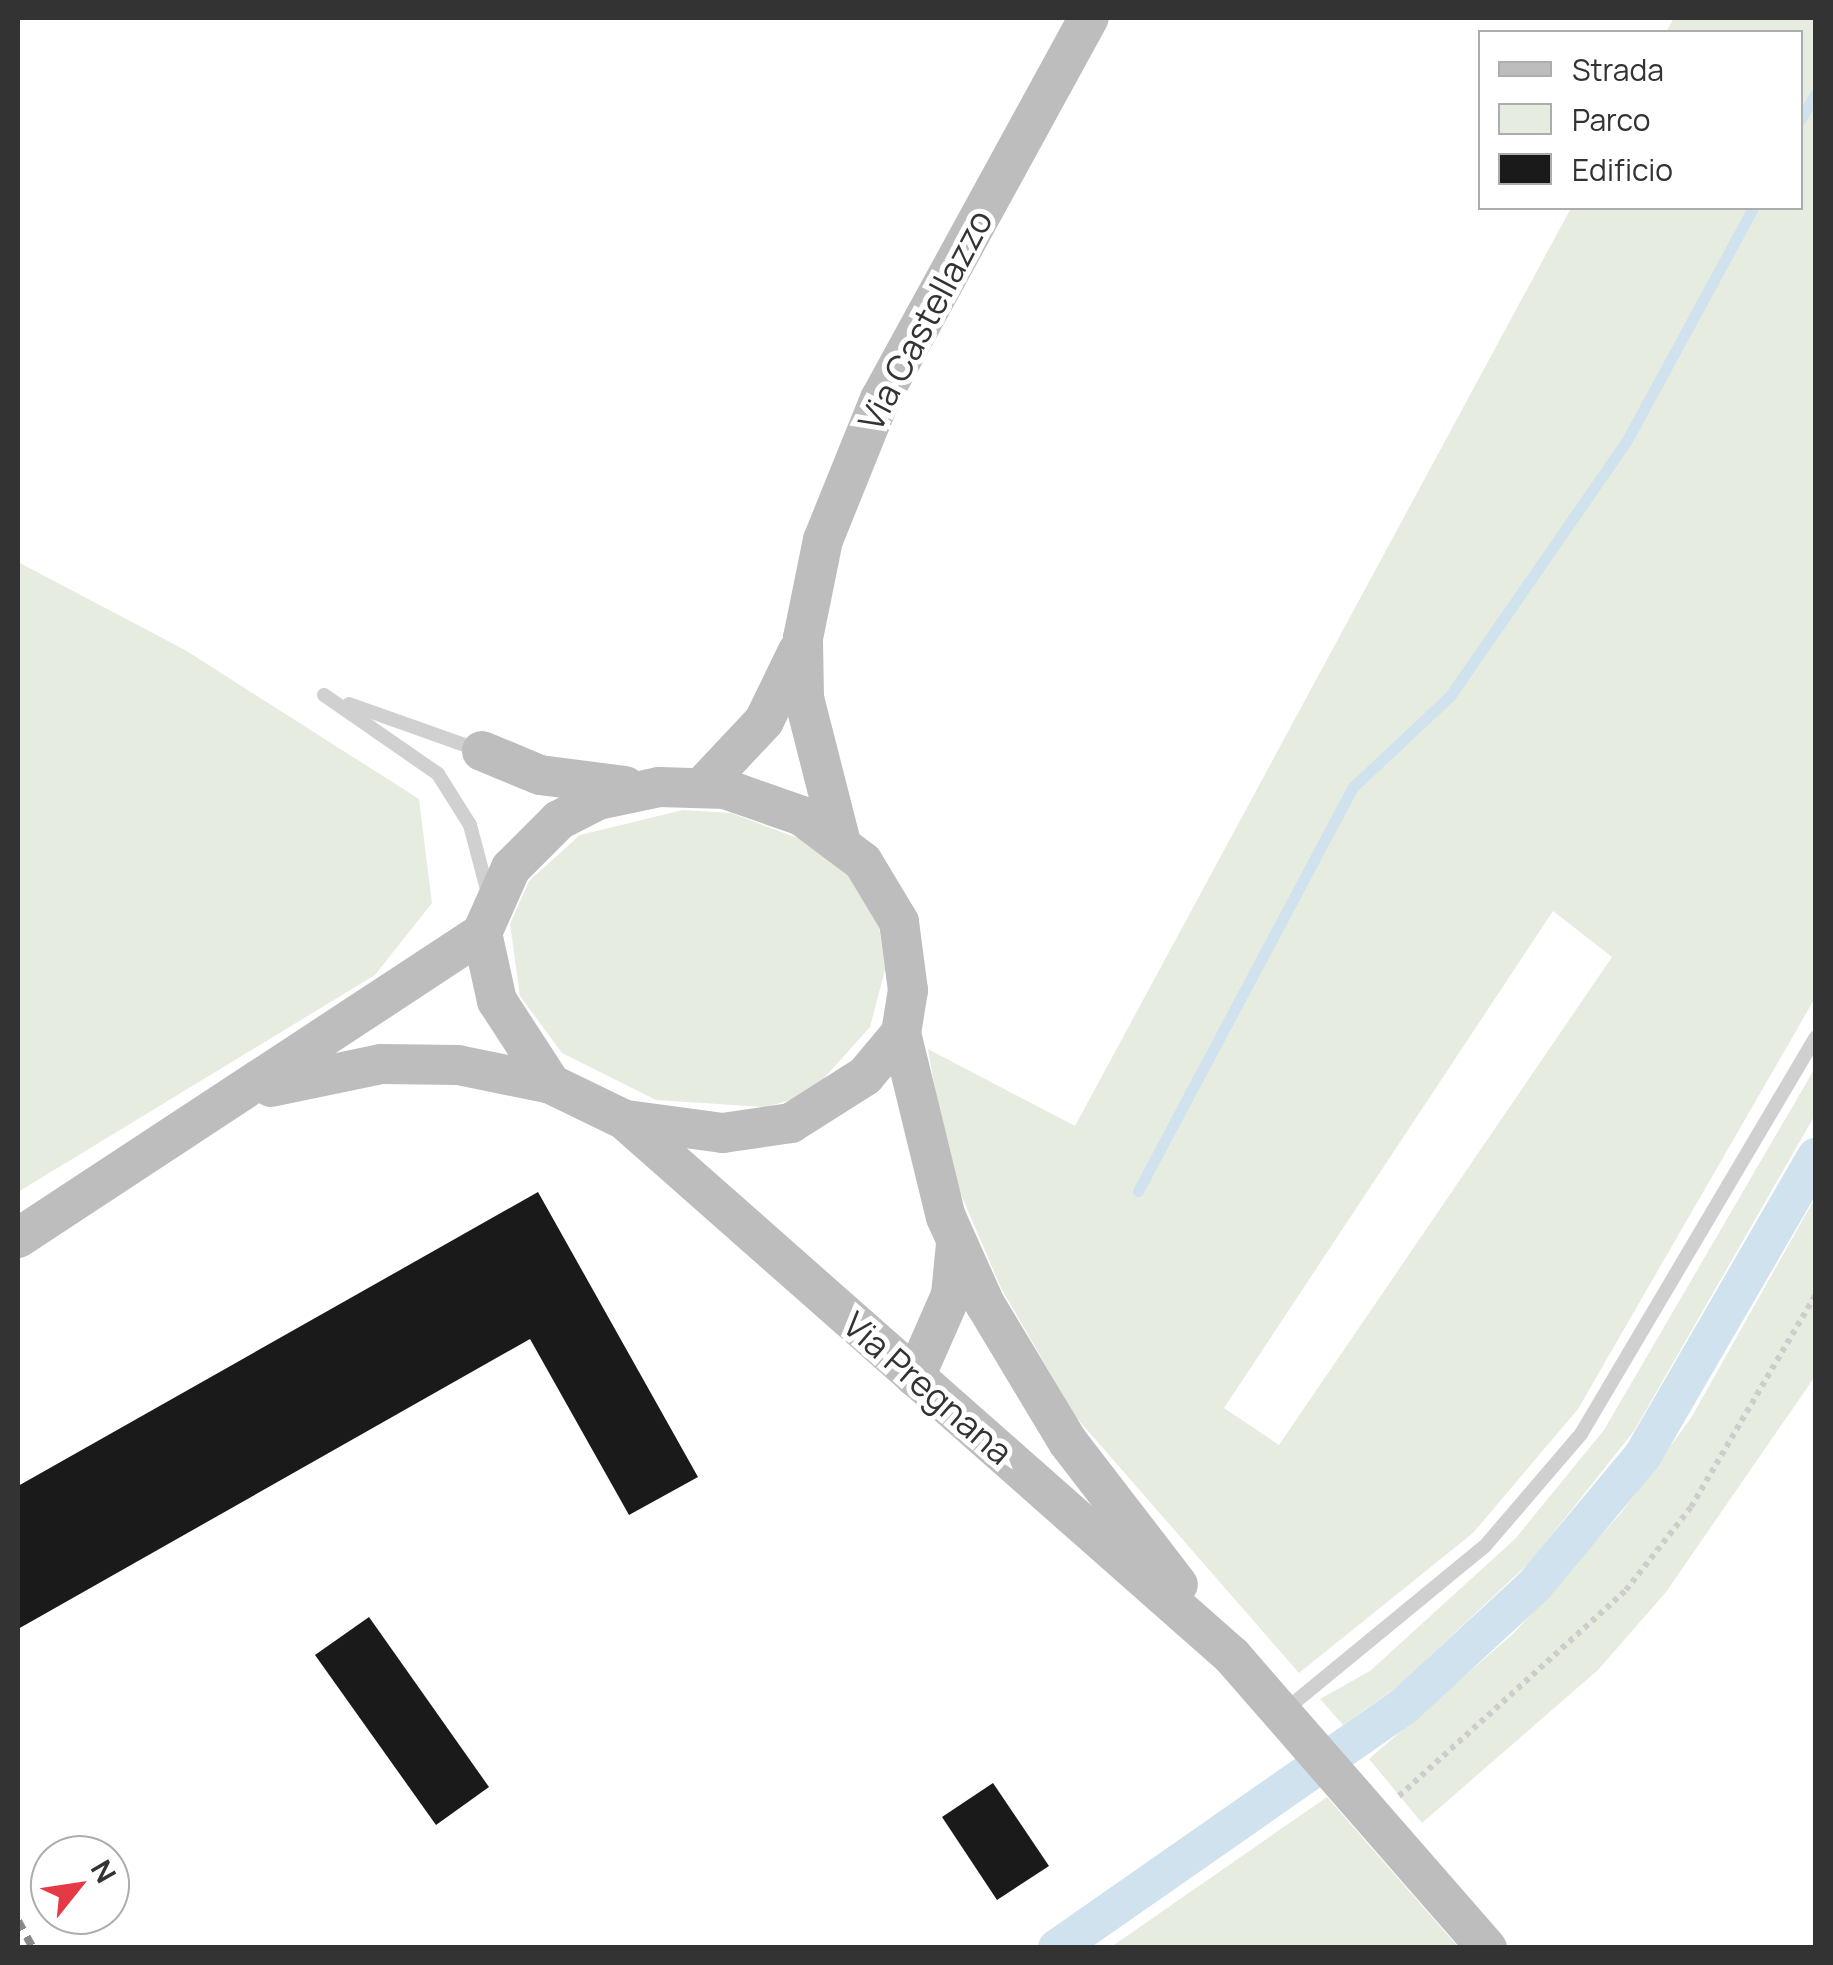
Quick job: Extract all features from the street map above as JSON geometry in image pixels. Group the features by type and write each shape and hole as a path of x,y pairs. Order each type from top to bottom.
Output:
{"street":[{"name":"Via Castellazzo","path":"703,786 764,721 803,638 823,540 880,399 1089,18"},
{"name":"Via Castellazzo","path":"803,638 814,759 841,843"},
{"path":"239,1098 381,1064 458,1066 551,1084 625,1120 723,1133 791,1123 865,1076 901,1033 908,990 899,922 886,892 841,843 802,816 703,786 589,786 482,751"},
{"path":"18,1238 239,1098 486,918 531,844 560,820 598,800 658,787"},
{"path":"486,918 497,1001 551,1084"},
{"name":"Via Pregnana","path":"901,1033 956,1240 1068,1442 1232,1656 1368,1807 1487,1948"},
{"name":"Via Pregnana","path":"625,1120 1232,1656"},
{"path":"916,1377 951,1295 956,1240"}],"lane":[{"path":"482,751 324,696 438,774 470,825 486,918"},
{"path":"1290,1719 1485,1546 1580,1434 1816,1037"}],"path":[{"path":"1368,1807 1626,1590 1692,1507 1816,1294"}],"green space":[{"path":"1674,18 1815,18 1815,998 1578,1409 1473,1533 1299,1673 1075,1416 1001,1288 948,1164 928,1049 1075,1126 1570,210 1803,210 1803,30 1667,30","holes":["1553,911 1612,957 1279,1445 1224,1408"]},
{"path":"18,562 185,650 419,799 432,903 375,975 18,1192"},
{"path":"683,810 731,813 803,840 849,877 879,927 885,970 870,1027 809,1095 765,1107 656,1100 562,1053 520,996 510,924 529,881 580,835"},
{"path":"1815,1068 1815,1115 1634,1431 1531,1561 1397,1687 1343,1725 1320,1699 1370,1671 1515,1539 1604,1430"},
{"path":"1815,1198 1816,1374 1666,1592 1598,1670 1422,1823 1369,1759 1514,1633 1621,1513 1691,1418"},
{"path":"1327,1797 1458,1947 1111,1947"}],"building":[{"path":"538,1192 698,1477 629,1515 530,1339 18,1629 18,1486"},
{"path":"369,1617 489,1787 436,1825 315,1655"},
{"path":"993,1783 1049,1866 997,1900 942,1817"}],"waterway":[{"path":"1803,115 1816,93"},
{"path":"1138,1191 1353,787 1450,696 1626,442 1752,210"},
{"path":"1057,1948 1405,1705 1534,1586 1643,1455 1816,1156"}],"railway":[{"path":"18,1921 33,1948"}]}
